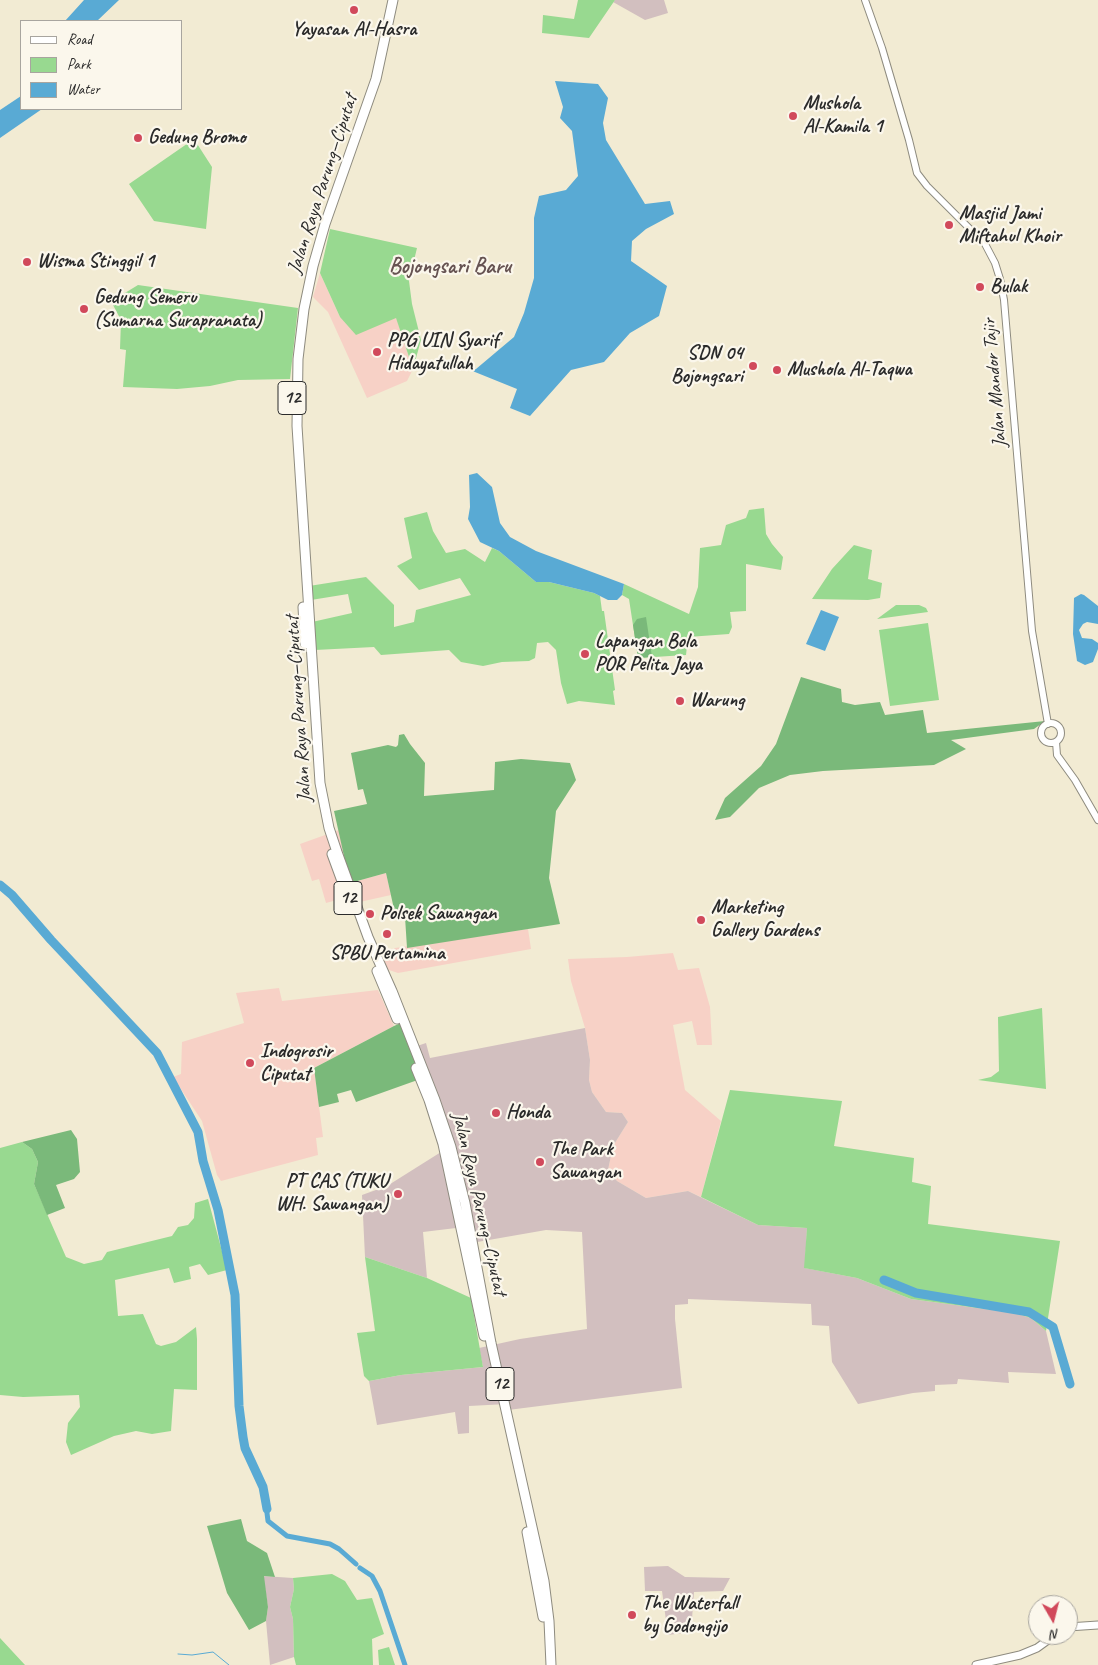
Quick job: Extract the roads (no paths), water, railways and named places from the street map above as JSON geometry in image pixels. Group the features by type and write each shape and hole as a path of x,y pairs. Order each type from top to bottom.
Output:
{"highway":[{"name":"Jalan Raya Parung—Ciputat","path":"389,0 367,91 324,224 313,266 304,308 295,382 307,620 320,783 329,828 368,936 392,991 451,1147 468,1242 542,1605 546,1665"},
{"name":"Jalan Raya Parung—Ciputat","path":"341,169 376,79 394,0"},
{"name":"Jalan Raya Parung—Ciputat","path":"508,1431 544,1582 550,1621 551,1665"}],"main road":[{"path":"1078,1626 1098,1625"},
{"path":"976,1665 1020,1655 1041,1645"}],"street":[{"name":"Jalan Mandor Tajir","path":"865,0 884,55 917,173 927,186 985,244 995,263 1000,279 1004,300 1032,631 1048,724"},
{"path":"1056,742 1046,742 1042,736 1042,729 1048,724 1056,725 1060,730 1060,737 1056,742 1057,756 1075,780 1098,820"}],"water":[{"path":"84,0 119,0 98,20 66,20"},
{"path":"555,81 598,84 608,98 603,123 606,140 645,204 670,201 674,214 646,229 632,241 631,261 667,286 659,316 630,333 604,362 571,370 530,416 510,408 517,389 470,370 476,369 514,337 524,313 534,278 534,218 539,196 566,190 578,176 572,131 560,118 563,107"},
{"path":"20,97 20,110 41,110 0,138 0,110"},
{"path":"477,473 492,487 500,523 510,537 536,551 624,584 622,595 617,600 608,600 594,593 549,582 536,582 499,551 480,542 468,519 470,507 469,475"},
{"path":"1081,594 1098,606 1098,624 1087,622 1079,630 1082,638 1092,639 1098,643 1098,649 1093,662 1085,665 1077,661 1073,634 1074,598"},
{"path":"821,610 839,617 825,651 806,644"}],"waterway":[{"path":"0,885 12,895 51,940 157,1053 198,1132 203,1161 218,1210 235,1295 239,1406 245,1448 263,1487 267,1509"},
{"path":"884,1280 916,1293 1029,1312 1053,1327 1070,1384"},
{"path":"267,1513 268,1521 287,1536 330,1544 339,1549 356,1564"},
{"path":"360,1568 372,1576 380,1591 405,1665"},
{"path":"178,1654 192,1655 213,1652 229,1665"}],"place":[{"name":"Yayasan Al-Hasra","path":"354,10"},
{"name":"Mushola Al-Kamila 1","path":"793,116"},
{"name":"Gedung Bromo","path":"138,138"},
{"name":"Masjid Jami Miftahul Khoir","path":"949,225"},
{"name":"Wisma Stinggil 1","path":"27,262"},
{"name":"Bulak","path":"980,287"},
{"name":"Gedung Semeru (Sumarna Surapranata)","path":"84,309"},
{"name":"PPG UIN Syarif Hidayatullah","path":"377,352"},
{"name":"SDN 04 Bojongsari","path":"753,366"},
{"name":"Mushola Al-Taqwa","path":"777,370"},
{"name":"Lapangan Bola POR Pelita Jaya","path":"585,654"},
{"name":"Warung","path":"680,701"},
{"name":"Polsek Sawangan","path":"370,914"},
{"name":"Marketing Gallery Gardens","path":"701,920"},
{"name":"SPBU Pertamina","path":"387,934"},
{"name":"Indogrosir Ciputat","path":"250,1063"},
{"name":"Honda","path":"496,1113"},
{"name":"The Park Sawangan","path":"540,1162"},
{"name":"PT CAS (TUKU WH. Sawangan)","path":"398,1194"},
{"name":"The Waterfall by Godongijo","path":"632,1615"}],"district":[{"name":"Bojongsari Baru","path":"450,267"}]}
